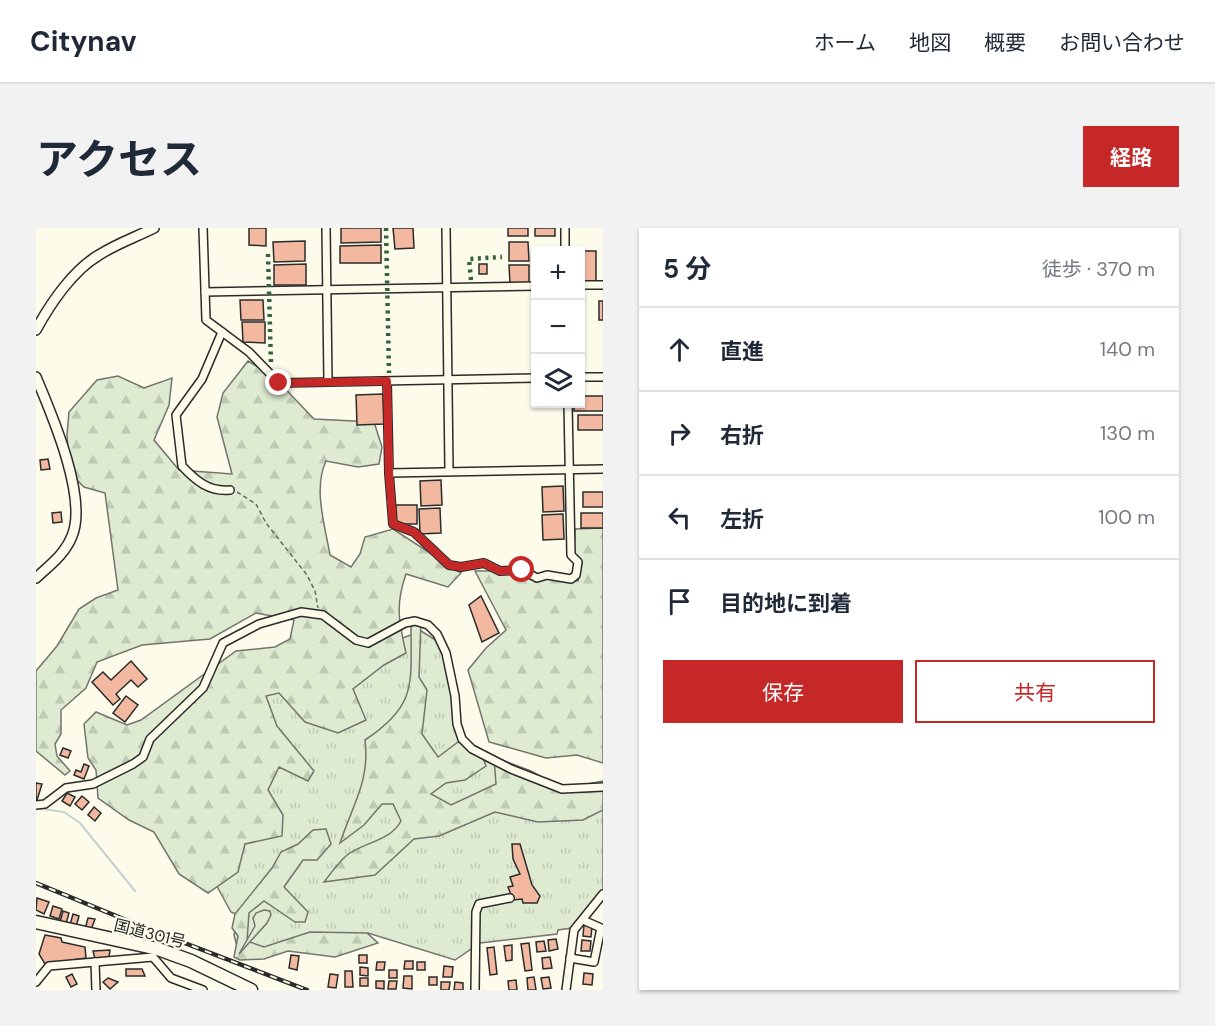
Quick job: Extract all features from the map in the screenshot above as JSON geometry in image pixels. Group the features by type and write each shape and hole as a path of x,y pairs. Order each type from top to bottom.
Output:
{"highway":[{"name":"国道301号","path":"36,922 191,961 251,990"}],"street":[{"path":"36,329 87,263 98,255 154,228"},
{"path":"203,228 206,321 249,352 279,383 531,378"},
{"path":"326,228 328,381"},
{"path":"446,228 449,470"},
{"path":"565,228 565,246"},
{"path":"585,285 603,285"},
{"path":"205,292 531,286"},
{"path":"222,332 202,379 176,415 182,466 205,487 218,491 230,490"},
{"path":"36,377 74,483 77,521 72,538 61,555 36,578"},
{"path":"585,377 603,377"},
{"path":"387,381 389,473 393,524 414,532 449,565 461,567 484,563 500,571 522,570 537,579 547,575 571,579 576,575 578,562 571,555 567,408"},
{"path":"389,473 449,470 603,469"},
{"path":"36,805 45,804 66,788 93,784 109,777 143,757 150,739 203,688 223,643 250,628 282,615 301,612 329,618 356,640 368,643 405,623 415,621 428,625 437,634 446,653 457,724 462,739 472,749 510,769 562,789 603,788"},
{"path":"566,990 574,930 603,894"},
{"path":"475,990 476,912 479,904 510,898"},
{"path":"570,958 594,962 601,928 583,920"},
{"path":"36,982 49,966 155,953 171,978 203,990"},
{"path":"95,962 96,990"}],"path":[{"path":"230,490 246,496 256,504 266,523 307,575 315,591 318,614"}],"green space":[{"path":"248,361 274,377 314,419 374,422 382,447 379,464 358,467 326,461 322,472 321,507 330,555 351,567 360,554 365,537 393,529 461,573 448,587 406,574 400,595 399,614 406,653 384,665 353,689 366,720 338,733 305,722 279,693 266,696 277,726 314,771 308,781 279,767 268,790 283,815 282,836 245,844 238,872 208,893 179,874 154,832 129,820 98,798 96,770 88,758 84,724 96,712 127,725 141,720 236,651 275,647 290,639 294,620 256,613 210,639 142,645 97,662 86,688 61,710 61,734 55,744 57,756 70,771 65,775 36,751 36,671 57,646 79,609 96,598 118,590 105,493 84,487 70,473 67,435 69,412 97,380 118,376 144,388 172,378 169,405 154,440 179,470 232,474 217,417 223,393"},
{"path":"603,528 603,763 577,755 546,758 489,742 468,670 486,648 506,630 475,571 519,571 528,576 578,581 582,563 574,553 575,529"},
{"path":"421,620 419,677 427,690 422,734 438,757 458,742 476,750 482,756 486,766 465,780 446,783 431,794 451,805 496,784 494,757 531,771 562,789 603,781 603,810 583,820 538,822 495,812 439,836 414,839 375,875 324,882 346,856 383,838 401,821 393,804 382,804 364,825 340,843 363,780 365,740 394,716 408,692 411,627"},
{"path":"421,631 439,642 454,696 456,727 481,759 527,780 603,792 603,891 572,928 558,930 557,934 480,943 455,960 368,933 323,945 239,954 234,935 238,915 231,912 213,879 255,694"},
{"path":"326,829 331,844 317,860 303,860 284,887 308,912 305,922 295,922 264,901 249,913 247,941 264,947 310,932 367,933 378,943 335,957 288,951 264,959 240,960 234,957 238,936 232,928 235,914 272,868 281,852 298,844 313,830"},
{"path":"264,910 270,911 271,915 267,923 239,954 255,926 253,918 256,913"}],"building":[{"path":"249,228 266,228 266,246 249,245"},
{"path":"341,228 381,228 381,242 341,243"},
{"path":"393,228 413,228 414,248 395,249"},
{"path":"508,228 528,228 528,236 508,236"},
{"path":"535,228 555,228 555,236 535,236"},
{"path":"305,241 305,261 274,262 273,242"},
{"path":"509,242 528,242 529,261 509,261"},
{"path":"381,245 381,263 340,263 340,246"},
{"path":"585,251 596,251 596,282 585,282"},
{"path":"306,264 306,285 274,285 274,265"},
{"path":"479,264 487,264 487,274 479,274"},
{"path":"509,265 529,265 529,284 510,284"},
{"path":"240,300 263,300 264,320 241,320"},
{"path":"599,301 603,301 603,320 599,320"},
{"path":"242,322 265,322 265,343 243,342"},
{"path":"383,394 384,424 357,425 356,395"},
{"path":"585,396 603,396 603,411 574,411 574,408 585,408"},
{"path":"578,415 603,415 603,430 578,430"},
{"path":"48,459 50,469 41,470 40,460"},
{"path":"441,480 442,505 421,506 420,481"},
{"path":"563,486 564,511 543,512 542,487"},
{"path":"583,492 603,492 603,507 583,507"},
{"path":"396,505 417,505 417,524 396,524"},
{"path":"440,508 441,533 420,534 419,509"},
{"path":"61,512 62,522 53,523 52,513"},
{"path":"581,513 603,513 603,528 581,528"},
{"path":"563,514 564,539 543,540 542,515"},
{"path":"481,596 499,633 482,642 469,605"},
{"path":"131,661 147,679 138,687 131,680 116,694 120,699 113,705 92,682 103,672 111,680"},
{"path":"126,696 138,705 125,722 113,713"},
{"path":"63,748 71,751 68,758 60,755"},
{"path":"84,764 89,766 84,779 74,775 76,770 81,772"},
{"path":"36,783 42,784 37,800 36,799"},
{"path":"67,793 75,797 70,806 62,801"},
{"path":"82,796 89,802 82,810 75,804"},
{"path":"94,807 101,813 95,821 88,815"},
{"path":"512,844 520,844 532,885 540,896 537,903 523,903 522,899 513,900 508,887 513,886 510,877 520,874 513,859"},
{"path":"37,898 49,902 44,914 36,910"},
{"path":"53,906 62,909 59,919 50,916"},
{"path":"63,911 69,913 66,924 60,922"},
{"path":"73,914 79,916 76,927 70,925"},
{"path":"88,918 95,919 91,930 85,929"},
{"path":"584,925 592,926 591,937 583,936"},
{"path":"45,935 61,938 62,942 85,947 86,958 45,964 39,954"},
{"path":"556,939 558,949 549,951 548,940"},
{"path":"582,940 591,941 590,951 581,951"},
{"path":"544,941 546,951 537,952 536,942"},
{"path":"529,943 532,970 525,971 521,944"},
{"path":"512,945 512,960 506,961 504,946"},
{"path":"494,947 497,974 490,975 487,948"},
{"path":"110,950 109,957 95,959 93,951"},
{"path":"291,955 299,956 297,970 289,968"},
{"path":"359,955 367,955 367,963 359,963"},
{"path":"550,957 552,968 543,969 542,958"},
{"path":"405,961 413,961 413,969 404,969"},
{"path":"377,962 385,962 384,970 376,970"},
{"path":"417,962 425,962 425,970 417,970"},
{"path":"444,966 453,967 452,977 443,977"},
{"path":"360,967 368,968 368,976 360,975"},
{"path":"126,969 142,969 145,976 126,976"},
{"path":"389,970 397,970 397,978 389,978"},
{"path":"345,971 352,971 353,987 345,987"},
{"path":"584,973 593,974 592,985 583,984"},
{"path":"72,974 77,984 71,987 66,977"},
{"path":"330,974 338,975 336,988 328,987"},
{"path":"404,976 412,976 412,989 403,988"},
{"path":"429,977 437,977 437,985 429,985"},
{"path":"534,977 536,990 528,990 527,978"},
{"path":"549,977 551,988 543,989 541,978"},
{"path":"108,978 118,982 110,989 103,982"},
{"path":"360,978 368,978 368,986 360,986"},
{"path":"516,980 517,990 509,990 508,981"},
{"path":"376,981 384,981 384,989 376,988"},
{"path":"389,981 397,981 396,989 388,989"},
{"path":"441,982 450,982 449,990 441,990"},
{"path":"455,982 463,983 463,990 454,990"}],"waterway":[{"path":"36,808 64,812 80,823 135,891"}],"railway":[{"path":"36,883 307,990"}],"hedge":[{"path":"386,228 389,373"},
{"path":"268,254 271,365"},
{"path":"471,280 469,259 502,257"}],"route":[{"path":"279,383 387,381 389,473 393,524 414,532 449,565 461,567 484,563 500,571 522,570"}]}
